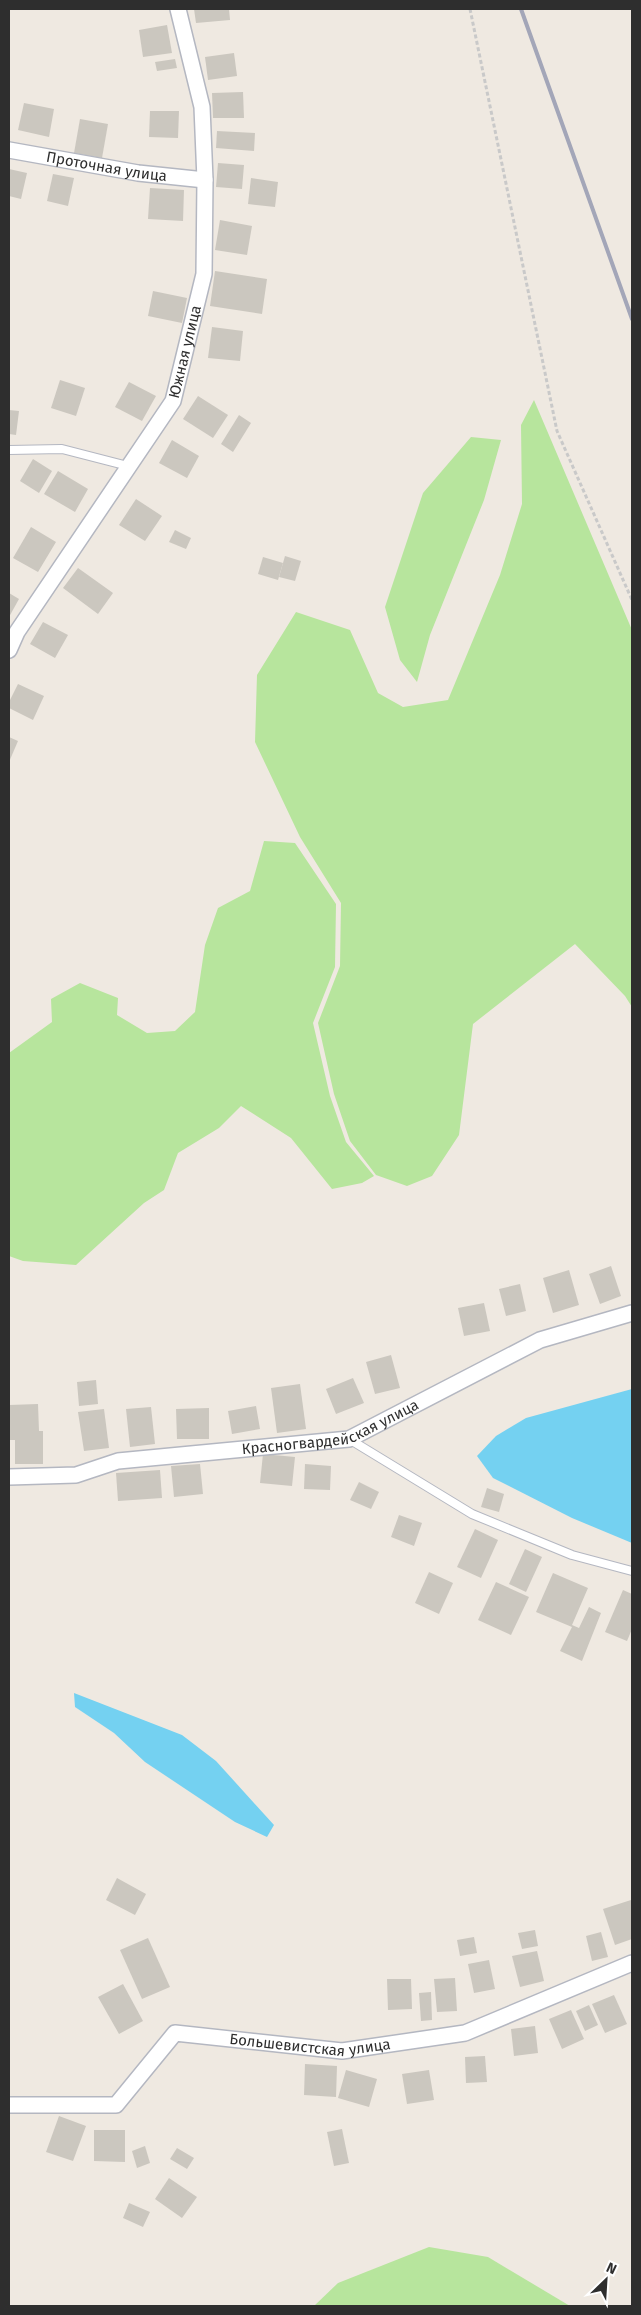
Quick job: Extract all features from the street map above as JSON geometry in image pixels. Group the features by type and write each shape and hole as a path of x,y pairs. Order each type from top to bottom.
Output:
{"street":[{"name":"Южная улица","path":"9,650 17,632 173,401 204,274 205,180 202,107 178,9"},
{"name":"Проточная улица","path":"9,150 138,173 205,180"},
{"name":"Красногвардейская улица","path":"9,1477 76,1475 118,1461 350,1439 540,1340 632,1313"},
{"name":"Большевистская улица","path":"9,2105 116,2105 174,2033 342,2052 465,2033 632,1963"}],"lane":[{"path":"9,450 62,449 128,466"},
{"path":"350,1439 472,1514 572,1555 632,1571"}],"path":[{"path":"470,9 557,431 632,600"}],"green space":[{"path":"534,400 632,630 632,1007 625,996 575,944 473,1024 459,1135 432,1176 407,1186 376,1175 350,1141 334,1094 318,1023 340,966 341,903 300,837 255,742 257,675 296,612 350,630 378,693 403,707 448,700 500,575 522,504 521,425"},
{"path":"471,437 501,440 484,500 430,635 417,682 400,660 385,607 423,493"},
{"path":"264,841 295,843 336,904 335,967 313,1023 330,1096 346,1142 374,1176 362,1183 332,1189 291,1138 241,1106 219,1128 178,1153 164,1190 144,1203 76,1265 23,1261 9,1256 9,1053 52,1022 51,999 80,983 118,998 117,1015 147,1033 175,1031 195,1012 205,945 218,908 250,891"},
{"path":"429,2247 488,2257 570,2306 314,2306 338,2283"}],"water":[{"path":"632,1389 632,1543 572,1518 493,1478 477,1456 496,1436 526,1418"},
{"path":"74,1693 182,1735 216,1761 274,1825 267,1837 235,1822 145,1762 114,1733 75,1707"}],"building":[{"path":"194,9 229,9 230,20 196,23"},
{"path":"167,25 172,53 143,57 139,30"},
{"path":"234,53 237,76 208,80 205,57"},
{"path":"175,59 177,68 157,71 155,62"},
{"path":"243,92 244,118 213,118 212,93"},
{"path":"24,103 54,109 49,137 18,130"},
{"path":"150,111 179,111 178,138 149,137"},
{"path":"80,119 108,124 102,158 74,153"},
{"path":"217,131 255,133 254,151 216,148"},
{"path":"218,163 244,165 242,189 216,187"},
{"path":"9,169 27,173 21,199 9,196"},
{"path":"53,174 74,178 68,206 47,201"},
{"path":"251,178 278,182 275,207 248,204"},
{"path":"150,188 184,190 183,221 148,219"},
{"path":"220,220 252,226 247,255 215,250"},
{"path":"215,271 267,279 262,314 210,306"},
{"path":"153,291 187,298 182,323 148,316"},
{"path":"212,327 243,331 240,361 208,358"},
{"path":"60,380 85,388 76,416 51,408"},
{"path":"129,382 156,396 142,421 115,407"},
{"path":"198,396 228,415 213,438 183,419"},
{"path":"9,410 19,411 16,435 9,434"},
{"path":"239,415 251,423 233,452 221,444"},
{"path":"172,440 199,456 187,478 159,463"},
{"path":"33,459 52,471 39,493 20,481"},
{"path":"58,471 88,489 75,512 44,494"},
{"path":"136,499 162,516 145,541 119,525"},
{"path":"31,527 56,542 38,572 13,558"},
{"path":"175,530 191,538 186,549 169,542"},
{"path":"285,556 301,561 295,581 279,577"},
{"path":"263,557 283,563 278,580 258,574"},
{"path":"78,568 113,593 98,614 63,588"},
{"path":"9,593 19,599 9,617"},
{"path":"43,622 68,635 55,658 30,644"},
{"path":"18,684 44,696 33,720 9,708 9,702"},
{"path":"9,737 18,741 9,762"},
{"path":"611,1266 621,1296 600,1304 589,1274"},
{"path":"569,1270 579,1305 553,1313 543,1278"},
{"path":"520,1284 526,1311 506,1316 499,1289"},
{"path":"484,1303 490,1331 464,1336 458,1308"},
{"path":"391,1355 400,1388 375,1394 366,1362"},
{"path":"353,1378 364,1403 336,1414 326,1389"},
{"path":"96,1380 98,1404 79,1406 77,1382"},
{"path":"300,1384 306,1429 277,1433 271,1388"},
{"path":"38,1404 39,1431 43,1431 43,1464 15,1464 15,1440 9,1440 9,1405"},
{"path":"256,1406 260,1429 232,1434 228,1411"},
{"path":"151,1407 155,1444 130,1447 126,1409"},
{"path":"209,1408 209,1439 177,1439 176,1409"},
{"path":"104,1409 109,1448 84,1451 78,1412"},
{"path":"263,1454 295,1457 292,1486 260,1483"},
{"path":"200,1464 203,1494 174,1497 171,1466"},
{"path":"305,1464 331,1466 330,1490 304,1489"},
{"path":"160,1470 162,1498 118,1501 116,1473"},
{"path":"359,1482 379,1492 371,1509 350,1500"},
{"path":"487,1488 504,1494 499,1512 481,1507"},
{"path":"399,1515 422,1523 414,1546 391,1537"},
{"path":"475,1529 498,1540 481,1578 457,1567"},
{"path":"525,1549 542,1557 526,1592 509,1584"},
{"path":"429,1572 453,1583 439,1614 415,1603"},
{"path":"553,1573 588,1588 572,1625 579,1628 589,1607 601,1613 582,1661 560,1651 572,1627 536,1612"},
{"path":"496,1582 529,1597 511,1635 478,1620"},
{"path":"623,1590 632,1594 632,1629 627,1641 605,1632"},
{"path":"117,1878 146,1894 135,1915 106,1900"},
{"path":"631,1900 632,1939 615,1945 603,1909"},
{"path":"535,1930 538,1946 522,1949 518,1933"},
{"path":"601,1932 608,1957 592,1961 586,1936"},
{"path":"474,1937 477,1953 460,1956 457,1940"},
{"path":"148,1938 170,1987 142,1999 120,1950"},
{"path":"537,1951 544,1981 520,1987 512,1956"},
{"path":"489,1960 495,1989 474,1993 468,1964"},
{"path":"455,1978 457,2011 437,2012 434,1979"},
{"path":"387,1979 411,1979 412,2009 388,2010"},
{"path":"123,1984 143,2021 119,2034 98,1997"},
{"path":"431,1992 432,2020 421,2021 419,1993"},
{"path":"614,1995 627,2024 605,2033 592,2004"},
{"path":"589,2005 598,2025 585,2031 576,2011"},
{"path":"571,2010 584,2039 562,2049 549,2019"},
{"path":"535,2026 538,2053 514,2056 511,2029"},
{"path":"485,2056 487,2082 466,2083 465,2057"},
{"path":"305,2064 337,2066 336,2097 304,2095"},
{"path":"346,2070 377,2079 369,2107 338,2098"},
{"path":"429,2070 434,2100 407,2104 402,2074"},
{"path":"59,2116 86,2126 73,2161 46,2152"},
{"path":"342,2129 349,2163 334,2166 327,2132"},
{"path":"94,2130 125,2130 125,2162 94,2161"},
{"path":"145,2146 150,2163 137,2168 132,2151"},
{"path":"177,2148 194,2158 187,2169 170,2159"},
{"path":"169,2178 197,2197 182,2218 155,2199"},
{"path":"129,2203 150,2212 143,2227 123,2218"}],"railway":[{"path":"521,9 632,319"}]}
